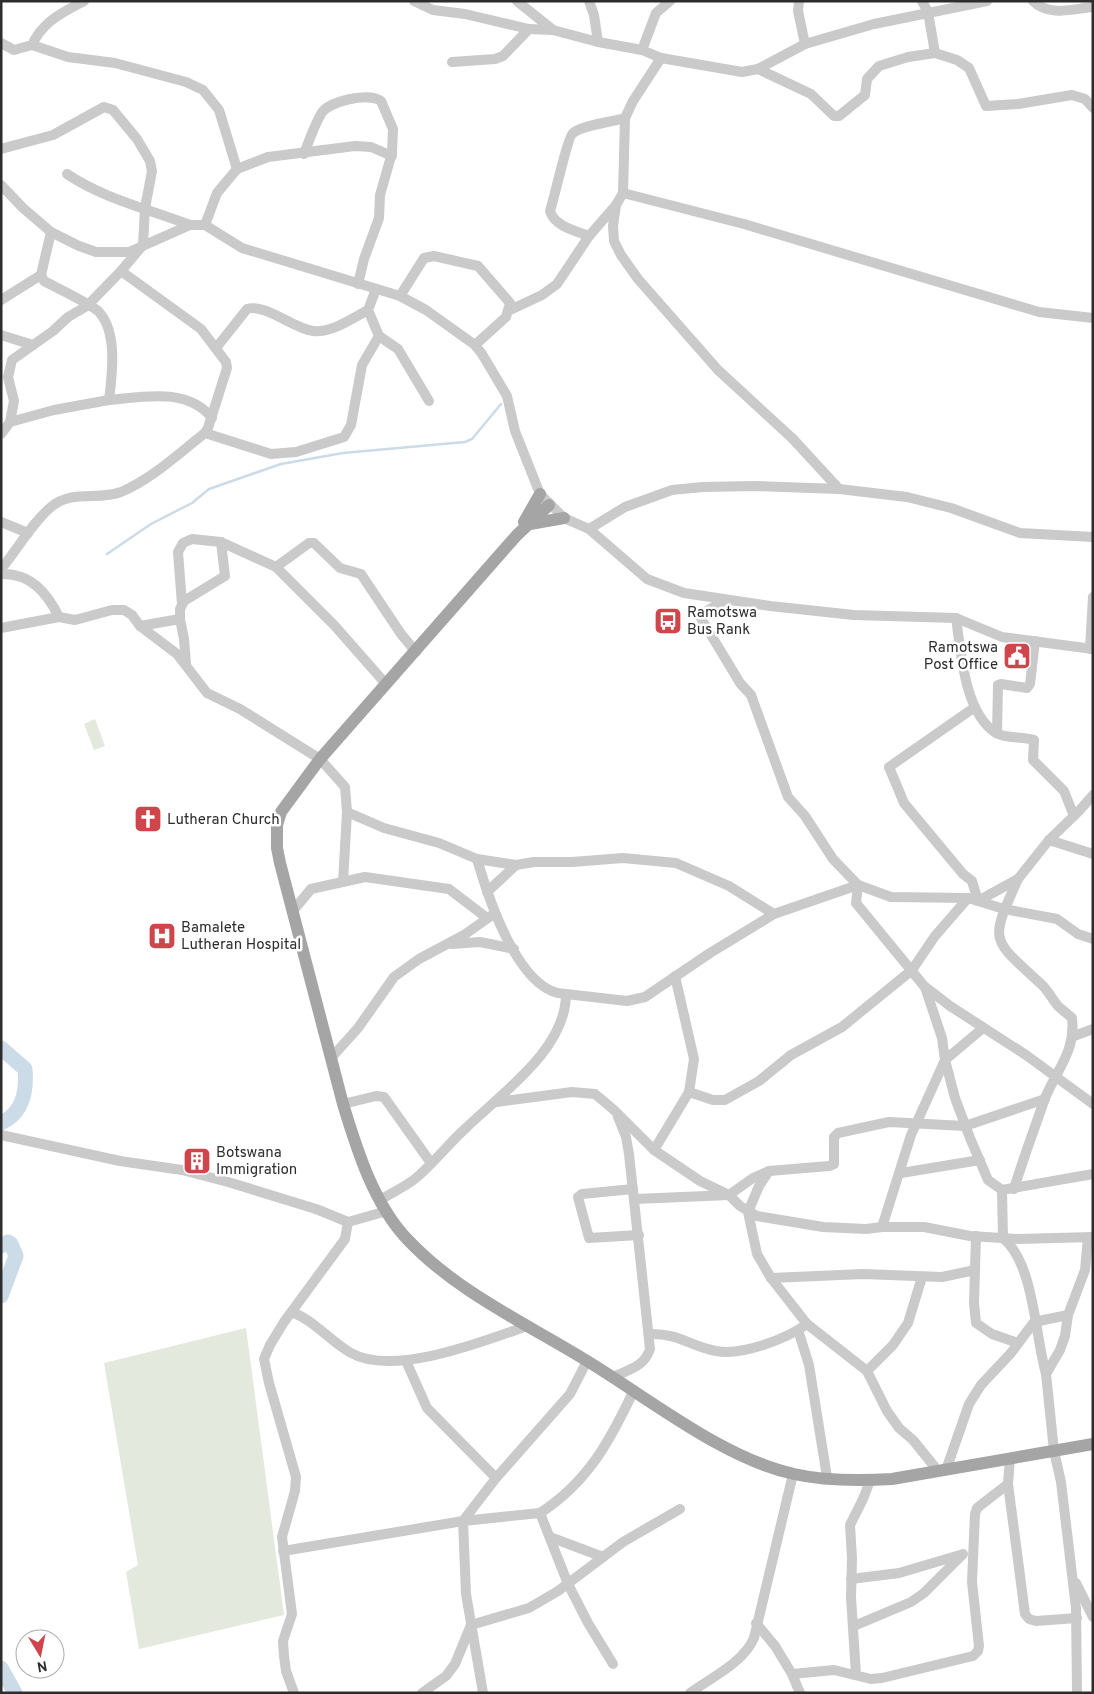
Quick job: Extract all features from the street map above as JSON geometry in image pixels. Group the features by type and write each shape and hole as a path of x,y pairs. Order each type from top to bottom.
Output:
{"main road":[{"path":"521,532 540,494"},
{"path":"549,505 521,532 320,759 281,812 277,825 277,848 292,912 343,1104 352,1135 380,1200 406,1239 439,1269 527,1326 613,1377 730,1451 794,1474 866,1481 892,1479 1093,1444"},
{"path":"521,532 543,520 564,518"}],"street":[{"path":"414,1 433,10 466,14 529,29 553,30 598,42 642,50 661,58 742,72 758,69 805,44 874,24 987,1"},
{"path":"517,1 553,30"},
{"path":"589,1 594,15 598,42"},
{"path":"642,50 656,13 670,1"},
{"path":"799,1 798,11 805,44"},
{"path":"922,1 928,12 935,53"},
{"path":"1033,1 1040,8 1049,12 1093,7"},
{"path":"32,45 43,25 80,2"},
{"path":"452,62 495,59 502,56 529,29"},
{"path":"1,42 14,50 32,45 68,57 115,63 186,82 203,90 219,110 237,169"},
{"path":"758,69 811,94 834,116 839,116 865,95 867,79 879,66 908,57 935,53 957,60 969,68 986,106 1018,104 1072,95 1085,99 1093,108"},
{"path":"508,311 550,290 589,236 616,205 623,192 626,118 633,101 661,58"},
{"path":"304,154 321,113 329,107 369,96 381,101 393,129 392,156 380,195 380,218 364,259 358,284"},
{"path":"1,149 53,135 96,110 104,108 113,110 137,139 150,161 151,181 145,208 143,245 121,272 87,306 68,317 53,331 12,360 8,369 8,376 14,401 10,422 1,434"},
{"path":"589,236 562,225 553,219 550,211 560,181 567,140 572,133 581,129 626,118"},
{"path":"205,225 217,193 237,169 268,157 304,154 355,146 371,147 392,156"},
{"path":"67,174 86,187 190,225 205,225 242,248 400,296 426,310 475,345 507,396 515,431 540,494 564,518 589,529 646,579 684,593 726,600 854,615 956,618 1002,637 1091,649 1093,597"},
{"path":"1,185 23,208 51,232 96,252 129,252 190,225"},
{"path":"623,192 754,227 1039,312 1093,318"},
{"path":"616,205 613,226 614,241 621,255 638,279 718,370 792,439 839,489"},
{"path":"51,232 41,275 44,281 100,312 107,327 113,366 109,400"},
{"path":"400,296 424,258 434,256 478,266 510,303 506,317 475,345"},
{"path":"1,569 28,533 52,506 67,497 112,495 123,491 150,475 206,433 227,368 208,336 193,322 121,272"},
{"path":"1,300 41,275"},
{"path":"216,348 244,311 252,307 313,331 335,327 368,310 376,289"},
{"path":"368,310 379,336 398,349 430,401"},
{"path":"1,335 33,345"},
{"path":"206,433 271,454 296,452 344,437 351,425 362,365 379,336"},
{"path":"10,422 54,410 109,400 158,396 181,399 203,408 212,418"},
{"path":"589,529 625,507 672,490 738,486 839,489 907,497 951,508 1020,533 1093,537"},
{"path":"1,522 28,533"},
{"path":"186,664 180,619 182,604 178,552 182,543 192,539 221,542 276,567 334,625 386,684"},
{"path":"182,604 225,576 221,542"},
{"path":"276,567 309,543 314,543 340,568 361,574 401,634 416,652"},
{"path":"1,574 16,575 40,587 48,596 59,617"},
{"path":"726,600 699,615 740,683 751,695 788,797 805,816 833,859 858,885 891,897 968,898 978,900 1004,909 1057,919 1078,934 1093,939"},
{"path":"1,628 59,617 75,620 112,610 124,610 132,615 140,626 177,654 207,693 240,709 320,759 345,787 346,812 343,882"},
{"path":"956,618 963,669 975,707 986,724 996,733 1034,740 1033,759 1064,791 1074,816"},
{"path":"140,626 180,619"},
{"path":"996,733 998,686 1001,684 1027,688 1030,684 1035,641"},
{"path":"975,707 889,767 904,803 963,874 972,881 978,900"},
{"path":"1014,1189 1045,1099 1074,1036 1072,1018 1058,1006 1043,986 1017,964 1000,944 998,928 1018,878 1048,840 1093,795"},
{"path":"346,812 384,828 439,843 477,859 516,865 534,862 572,862 623,858 676,863 729,886 774,914"},
{"path":"1048,840 1093,854"},
{"path":"477,859 487,892 491,916"},
{"path":"487,892 516,865"},
{"path":"292,912 311,889 365,877 449,889 491,916 529,971 545,989 556,994 599,999 636,1000 645,997 774,914 858,885"},
{"path":"978,900 1018,878"},
{"path":"858,885 856,903 924,986 1091,1101"},
{"path":"689,1092 713,1100 725,1100 758,1081 791,1055 842,1027 912,970 935,936 968,898"},
{"path":"332,1057 358,1028 394,977 419,959 491,916"},
{"path":"446,944 480,942 514,949"},
{"path":"654,1150 689,1092 694,1060 675,976"},
{"path":"924,986 942,1038 945,1060 965,1126 988,1180 1002,1190 1093,1174"},
{"path":"380,1200 415,1179 468,1126 497,1102 538,1058 555,1034 566,1009 566,994"},
{"path":"882,1227 916,1123 945,1060 983,1028"},
{"path":"1074,1036 1093,1028"},
{"path":"497,1102 572,1092 595,1094 654,1150 700,1181 729,1196 748,1212 757,1216 824,1227 866,1229 924,1227 976,1236 1003,1238 1090,1237 1084,1270 1068,1316 1060,1350 1046,1374"},
{"path":"343,1104 376,1096 384,1097 431,1163"},
{"path":"639,1235 589,1238 578,1197 582,1194 729,1196 753,1178 769,1171 834,1164 834,1137 838,1133 889,1122 965,1126 1045,1099"},
{"path":"613,1377 646,1360 650,1349 639,1235 626,1137 614,1110"},
{"path":"1,1135 120,1161 182,1170 316,1209 348,1222 387,1211"},
{"path":"901,1173 980,1160"},
{"path":"769,1171 759,1186 748,1212 757,1254 802,1327 827,1477"},
{"path":"1002,1190 1003,1238"},
{"path":"294,1693 286,1671 284,1656 284,1640 292,1614 282,1538 296,1491 296,1477 268,1383 264,1359 270,1345 292,1312 345,1239 348,1222"},
{"path":"976,1236 974,1303 976,1323 992,1334 1018,1343"},
{"path":"1003,1238 1012,1245 1020,1263 1046,1374 1054,1451 1061,1482 1077,1618 1077,1693"},
{"path":"771,1278 863,1274 942,1277 975,1270"},
{"path":"867,1371 893,1345 908,1323 922,1277"},
{"path":"292,1312 304,1317 351,1353 372,1361 390,1363 477,1344 527,1326"},
{"path":"802,1327 867,1371 887,1410 899,1428 942,1470 969,1404 981,1385 1034,1322 1068,1316"},
{"path":"650,1334 671,1334 717,1352 739,1351 764,1344 802,1327"},
{"path":"406,1361 427,1408 496,1478"},
{"path":"483,1693 471,1625 463,1558 463,1521 496,1478 570,1394 587,1361"},
{"path":"283,1551 463,1521 540,1513 570,1490 591,1467 611,1438 634,1390"},
{"path":"1010,1458 1008,1484 1025,1614 1029,1619 1036,1621 1077,1618"},
{"path":"690,1693 740,1658 750,1648 794,1474"},
{"path":"856,1675 850,1524 868,1486 866,1481"},
{"path":"792,1674 834,1670 882,1678 970,1658 976,1654 979,1646 972,1582 975,1514 977,1508 1008,1484"},
{"path":"471,1625 529,1608 568,1584 603,1556 680,1509"},
{"path":"540,1513 568,1584 588,1623 613,1664"},
{"path":"550,1536 603,1556"},
{"path":"851,1578 899,1573 974,1552"},
{"path":"854,1626 911,1602 924,1593 963,1554"},
{"path":"1072,1575 1093,1617"},
{"path":"756,1623 775,1646 792,1674 800,1693"},
{"path":"422,1693 446,1676 455,1664 471,1625"}],"shaded area":[{"path":"95,719 105,746 94,750 84,724"},
{"path":"246,1328 284,1615 139,1649 126,1572 138,1565 104,1363"}],"waterway":[{"path":"107,554 151,524 192,503 209,489 281,464 343,453 465,442 472,439 501,404"},
{"path":"1,1048 25,1069 24,1094 19,1108 1,1123"},
{"path":"1,1246 8,1242 11,1244 16,1256 1,1296"},
{"path":"1,1668 15,1693"}],"place":[{"name":"Ramotswa Bus Rank","path":"668,621"},
{"name":"Ramotswa Post Office","path":"1017,656"},
{"name":"Lutheran Church","path":"148,819"},
{"name":"Bamalete Lutheran Hospital","path":"162,936"},
{"name":"Botswana Immigration","path":"197,1161"}]}
